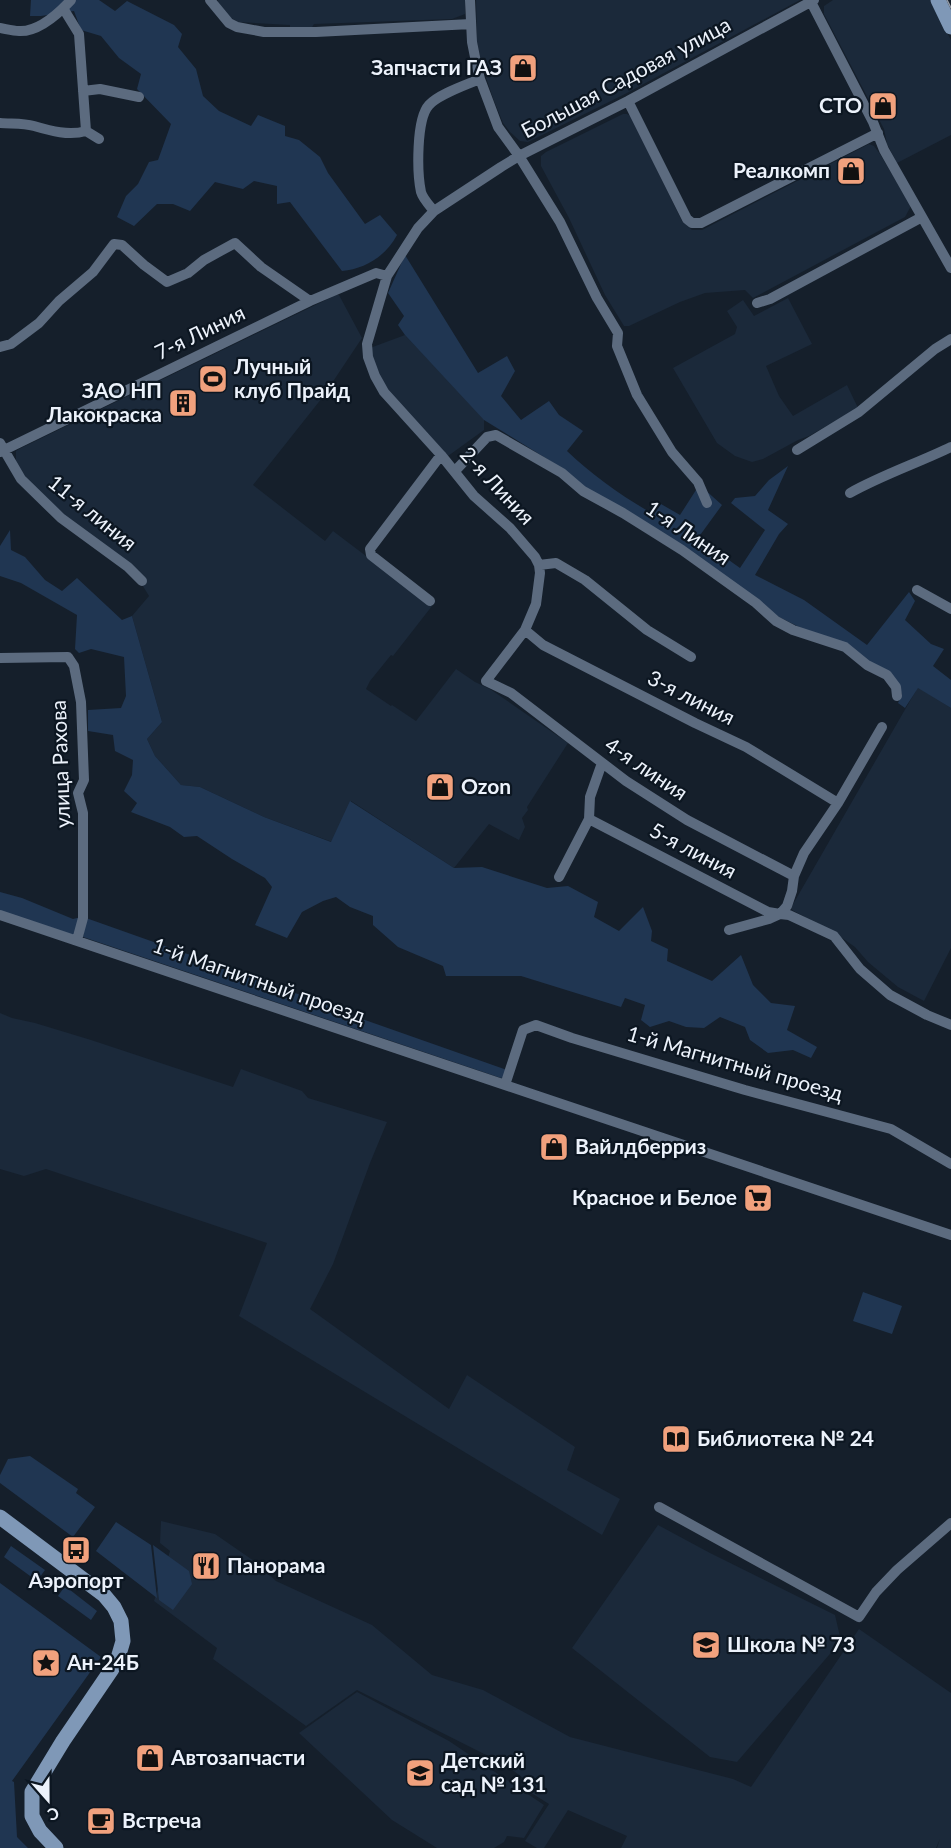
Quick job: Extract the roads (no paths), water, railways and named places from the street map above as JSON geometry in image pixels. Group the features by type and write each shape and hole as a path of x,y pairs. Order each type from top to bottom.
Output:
{"main road":[{"path":"938,0 951,27"},
{"path":"0,1517 104,1595 114,1607 121,1621 123,1641 112,1668 32,1792 32,1816 40,1831 56,1848"}],"street":[{"path":"210,0 229,23 237,27 264,32 316,32 471,24"},
{"path":"470,0 472,42 480,79 498,127 560,222 597,298 618,333 617,346 637,395 672,452 698,482 707,503"},
{"path":"812,1 878,133 884,150 951,268"},
{"name":"Большая Садовая улица","path":"434,211 519,156 628,101 812,1"},
{"path":"0,28 21,32 36,28 68,3 79,34 86,131"},
{"path":"434,211 421,194 418,160 419,138 424,114 435,100 480,79"},
{"path":"83,91 100,89 139,97"},
{"path":"628,101 687,219 692,223 701,223 878,133"},
{"path":"0,123 34,126 45,130 77,134 86,131"},
{"path":"86,131 99,139"},
{"name":"2-я Линия","path":"434,211 418,228 387,276 369,333 368,357 384,392 455,471 474,496 510,528 535,557 538,565"},
{"path":"757,303 770,299 922,217"},
{"path":"0,346 11,344 39,323 59,301 93,272 114,244 122,245 167,282 188,273 204,260 235,243 261,267 310,301"},
{"name":"7-я Линия","path":"2,448 310,301 376,273 387,276"},
{"path":"797,450 859,412 951,339"},
{"name":"1-я Линия","path":"455,471 487,437 496,435 562,473 582,491 623,513 682,550 756,603 776,621 793,630 844,647 867,665 887,675 896,687 897,696"},
{"path":"850,493 951,447"},
{"name":"11-я линия","path":"2,448 21,479 61,518 128,567 142,581"},
{"path":"430,601 371,555 370,549 441,455"},
{"path":"525,630 536,604 540,573 538,565 556,563 585,580 647,630 691,657"},
{"path":"917,590 951,609"},
{"name":"4-я линия","path":"525,630 486,681 511,693 626,781 687,820 794,876"},
{"name":"3-я линия","path":"525,630 543,645 746,747 838,803"},
{"name":"улица Рахова","path":"0,658 68,657 74,666 81,702 84,780 78,793 83,813 83,918 77,940"},
{"path":"729,930 769,919 780,914 787,906 794,876 804,852 838,803 882,727"},
{"path":"559,877 590,819 590,797 602,763"},
{"name":"5-я линия","path":"590,819 768,912 789,915 834,936 860,969 890,995 951,1025"},
{"name":"1-й Магнитный проезд","path":"0,915 951,1235"},
{"name":"1-й Магнитный проезд","path":"505,1085 523,1030 536,1025 745,1090 891,1129 951,1164"},
{"path":"659,1507 859,1617 876,1592 897,1570 951,1522"}],"tram line":[{"path":"947,0 951,8"}],"place":[{"name":"Запчасти ГАЗ","path":"523,68"},
{"name":"СТО","path":"883,106"},
{"name":"Реалкомп","path":"851,171"},
{"name":"Лучный клуб Прайд","path":"213,379"},
{"name":"ЗАО НП Лакокраска","path":"183,403"},
{"name":"Ozon","path":"440,787"},
{"name":"Вайлдберриз","path":"554,1147"},
{"name":"Красное и Белое","path":"758,1198"},
{"name":"Библиотека № 24","path":"676,1439"},
{"name":"Аэропорт","path":"76,1550"},
{"name":"Панорама","path":"206,1566"},
{"name":"Школа № 73","path":"706,1645"},
{"name":"Ан-24Б","path":"46,1663"},
{"name":"Автозапчасти","path":"150,1758"},
{"name":"Детский сад № 131","path":"420,1773"},
{"name":"Встреча","path":"101,1821"}]}
